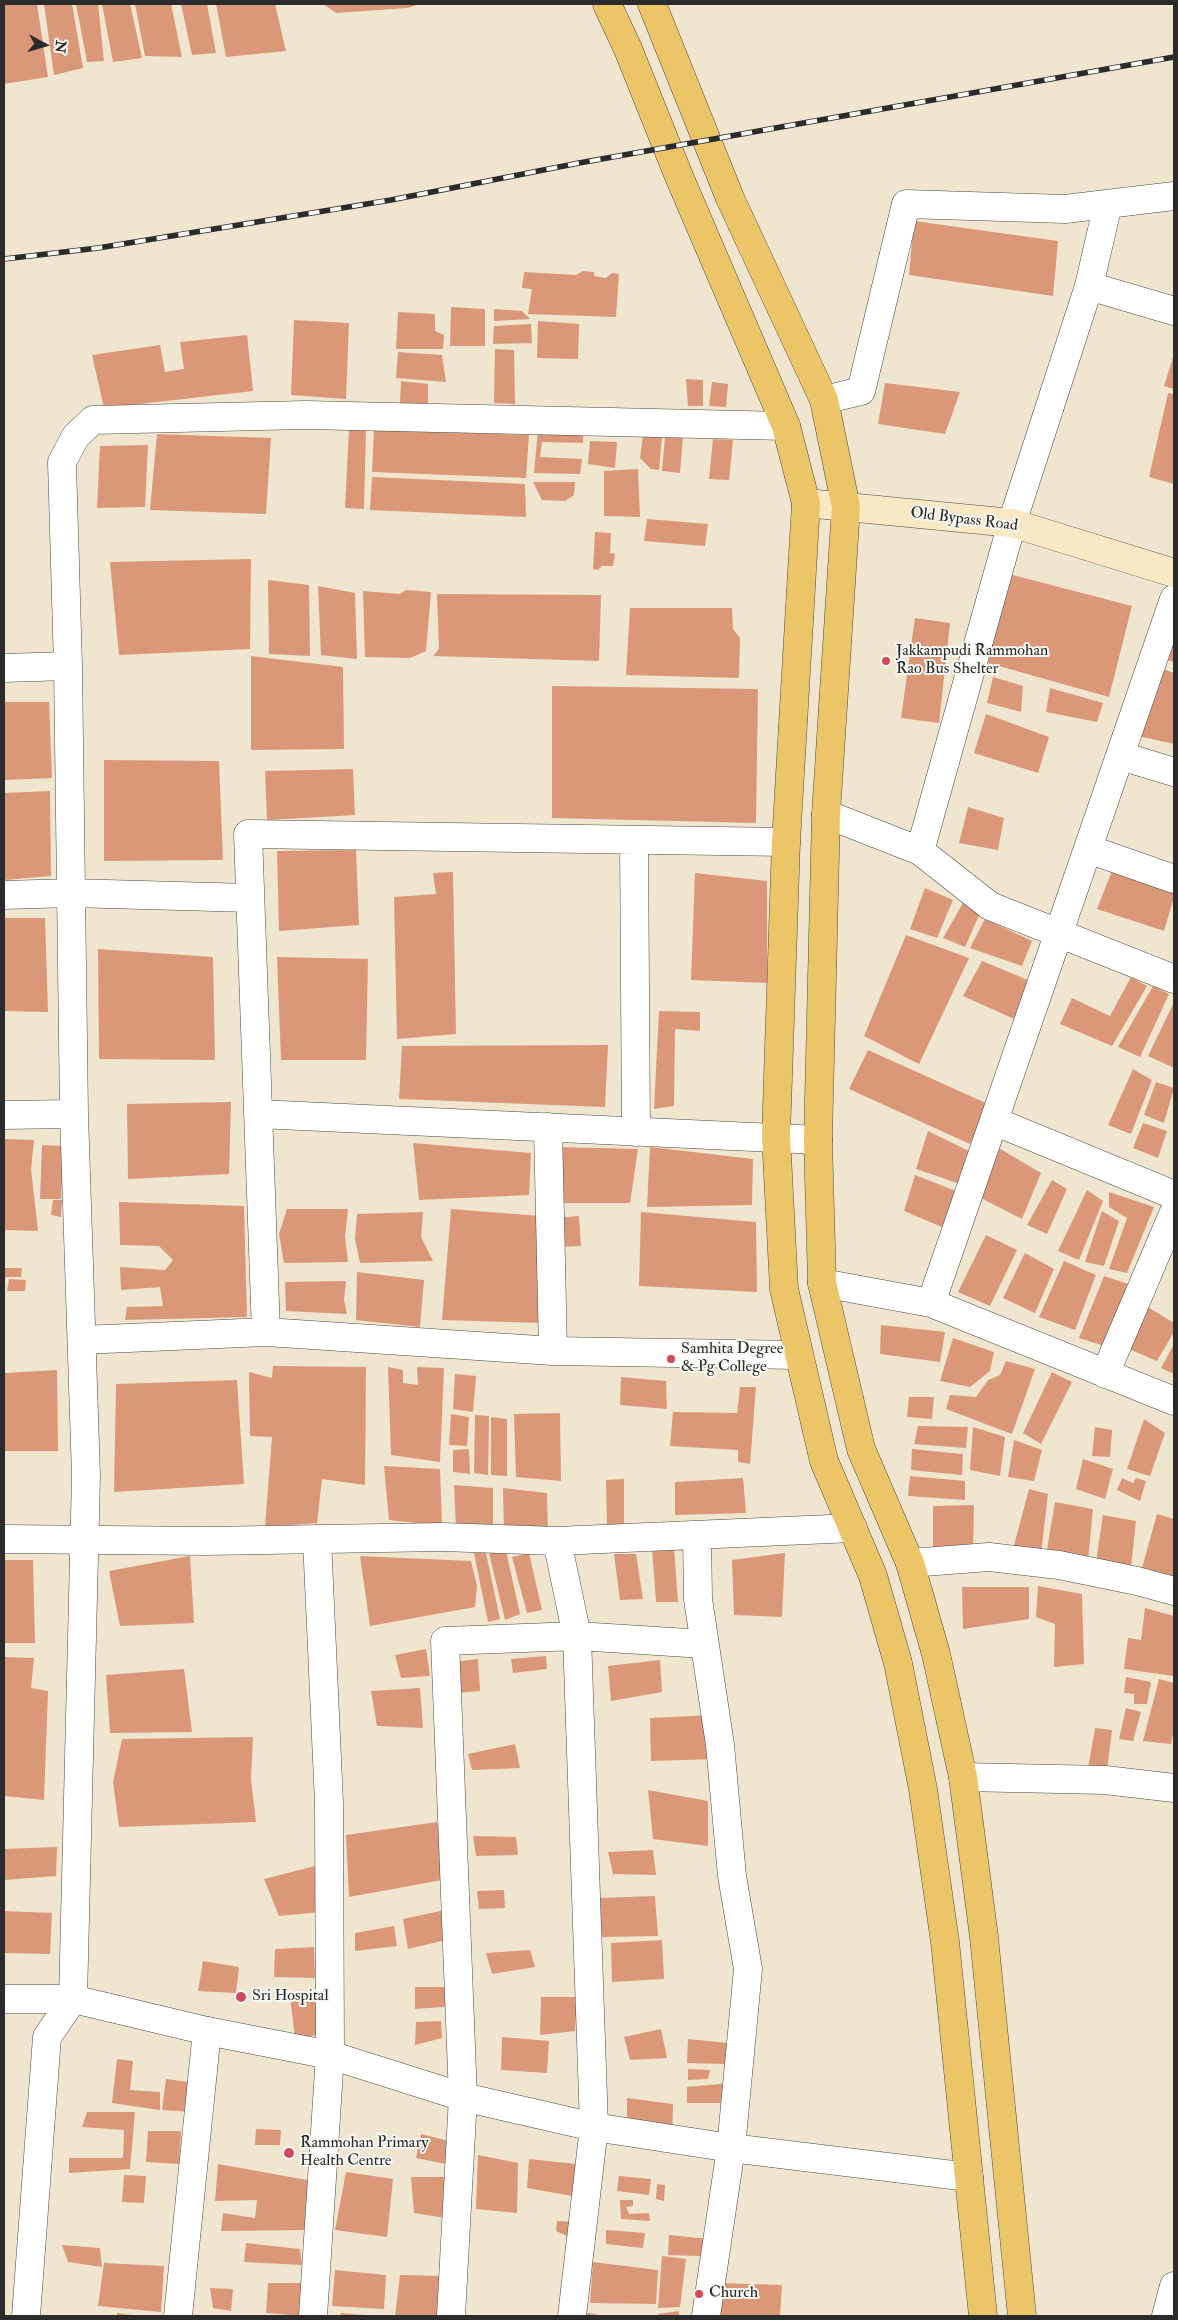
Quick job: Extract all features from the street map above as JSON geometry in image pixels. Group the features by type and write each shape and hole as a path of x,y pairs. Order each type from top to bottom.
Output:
{"main road":[{"path":"607,4 628,49 678,174 786,426 806,503 786,842 776,1136 784,1290 824,1461 873,1576 898,1663 923,1789 945,1942 983,2316"},
{"path":"652,4 730,198 824,400 846,507 826,814 818,1140 822,1283 861,1449 910,1563 936,1654 963,1777 984,1936 1022,2316"},
{"name":"Old Bypass Road","path":"806,503 1012,523 1174,573"}],"street":[{"path":"824,400 861,391 906,204 1065,209 1174,196"},
{"path":"920,851 1012,523 1089,286 1108,204"},
{"path":"1089,286 1174,311"},
{"path":"26,2316 47,2037 72,1999 86,1476 74,1114 68,666 62,462 76,436 93,420 305,415 786,426"},
{"path":"931,1303 1174,598"},
{"path":"4,668 68,666"},
{"path":"1121,756 1174,772"},
{"path":"826,814 920,851 990,906 1174,979"},
{"path":"266,1332 248,834 786,842"},
{"path":"634,841 636,1132"},
{"path":"1088,849 1174,879"},
{"path":"4,895 70,893 250,898"},
{"path":"4,1115 74,1114"},
{"path":"258,1114 636,1132 776,1136 818,1140"},
{"path":"994,1121 1174,1195"},
{"path":"548,1127 552,1351"},
{"path":"1105,1374 1174,1212"},
{"path":"822,1283 931,1303 1174,1401"},
{"path":"82,1340 266,1332 552,1351 798,1355"},
{"path":"4,1539 206,1541 442,1537 557,1541 853,1528"},
{"path":"697,1535 698,1599 720,1744 732,1876 748,1969 731,2148 706,2316"},
{"path":"313,2316 330,2055 329,1803 317,1539"},
{"path":"557,1541 578,1636 594,2127 572,2316"},
{"path":"910,1563 989,1557 1059,1565 1137,1581 1174,1591"},
{"path":"451,2316 463,2097 445,1641 578,1636 704,1644"},
{"path":"963,1777 1105,1780 1174,1788"},
{"path":"4,2000 72,1999 207,2031 330,2055 463,2097 594,2127 731,2148 970,2177"},
{"path":"178,2316 207,2031"},
{"path":"1166,2316 1174,2286"}],"building":[{"path":"4,4 37,4 48,77 4,84"},
{"path":"44,4 72,4 83,68 54,75"},
{"path":"76,4 98,4 104,61 87,62"},
{"path":"102,4 130,4 142,58 113,62"},
{"path":"135,4 171,4 182,57 145,56"},
{"path":"181,4 207,4 216,53 192,55"},
{"path":"216,4 275,4 286,51 226,57"},
{"path":"323,4 420,4 408,8 336,13"},
{"path":"914,221 1058,241 1053,296 909,275"},
{"path":"583,271 594,272 594,276 606,278 612,273 619,274 616,317 528,314 532,289 522,288 524,272 576,275"},
{"path":"451,307 485,309 485,346 450,346"},
{"path":"494,309 522,311 530,319 494,321"},
{"path":"398,312 435,314 435,331 444,335 443,349 396,349"},
{"path":"294,320 349,323 346,399 291,395"},
{"path":"538,321 579,324 578,359 537,358"},
{"path":"531,324 532,343 493,344 494,326"},
{"path":"247,335 253,391 104,408 92,355 160,345 165,372 184,369 180,342"},
{"path":"495,349 514,350 515,404 494,403"},
{"path":"398,352 442,355 446,382 396,378"},
{"path":"1174,354 1174,389 1164,386"},
{"path":"686,379 703,380 703,406 688,406"},
{"path":"401,381 428,384 428,406 400,404"},
{"path":"712,382 728,384 726,407 709,406"},
{"path":"885,383 960,392 945,434 878,424"},
{"path":"1168,393 1174,394 1174,484 1149,477"},
{"path":"349,429 366,430 364,509 345,508"},
{"path":"538,429 583,431 583,443 542,442 540,457 582,459 580,474 534,473"},
{"path":"374,430 529,435 526,478 372,472"},
{"path":"157,434 271,438 266,514 150,510"},
{"path":"643,435 662,437 659,470 651,469 640,458"},
{"path":"665,437 683,437 680,473 662,471"},
{"path":"713,439 733,440 729,480 709,479"},
{"path":"590,441 617,442 615,468 588,464"},
{"path":"148,445 145,507 97,508 100,446"},
{"path":"638,469 640,517 604,516 604,471"},
{"path":"372,477 525,484 526,517 370,510"},
{"path":"533,482 575,482 574,495 565,501 542,500"},
{"path":"647,519 708,524 705,546 644,541"},
{"path":"595,532 611,533 610,553 615,554 613,566 602,566 598,570 593,569"},
{"path":"251,559 250,649 119,655 110,562"},
{"path":"1009,574 1132,606 1109,697 988,663"},
{"path":"268,580 309,585 310,656 269,654"},
{"path":"318,586 355,593 357,659 321,655"},
{"path":"406,590 431,592 426,651 410,658 365,657 363,591 400,594"},
{"path":"437,594 601,595 599,661 433,656 439,649"},
{"path":"630,608 732,608 733,629 740,638 739,678 626,675"},
{"path":"915,618 950,623 939,723 901,718"},
{"path":"1174,626 1174,662 1164,659"},
{"path":"251,656 343,667 344,749 251,750"},
{"path":"1163,669 1174,673 1174,744 1138,736"},
{"path":"993,677 1023,686 1021,712 987,703"},
{"path":"552,686 758,689 756,823 552,818"},
{"path":"1050,688 1103,703 1097,722 1046,712"},
{"path":"4,702 49,702 52,778 4,780"},
{"path":"986,714 1049,737 1038,773 974,753"},
{"path":"104,760 219,761 223,860 104,861"},
{"path":"353,769 355,815 267,820 265,771"},
{"path":"50,791 51,876 4,880 4,793"},
{"path":"968,807 1004,818 998,850 959,843"},
{"path":"356,850 359,925 279,931 277,851"},
{"path":"1115,863 1174,883 1174,897 1164,931 1097,909"},
{"path":"453,872 456,1034 397,1039 394,897 436,894 433,873"},
{"path":"695,873 767,881 767,983 691,980"},
{"path":"925,888 953,900 937,938 910,929"},
{"path":"963,903 981,911 965,947 943,938"},
{"path":"4,918 45,918 48,1012 4,1011"},
{"path":"985,919 1032,941 1022,966 970,948"},
{"path":"906,935 969,958 919,1064 864,1036"},
{"path":"98,949 213,957 215,1060 99,1059"},
{"path":"277,957 368,959 366,1060 281,1060"},
{"path":"982,961 1040,985 1023,1023 963,996"},
{"path":"1131,977 1147,986 1112,1046 1060,1024 1072,998 1110,1016"},
{"path":"1153,986 1169,994 1140,1057 1118,1047"},
{"path":"1174,1002 1174,1068 1148,1056"},
{"path":"659,1011 700,1012 700,1031 675,1029 674,1106 654,1109"},
{"path":"608,1045 605,1107 399,1099 402,1046"},
{"path":"868,1050 988,1104 970,1144 849,1089"},
{"path":"1133,1069 1152,1080 1131,1134 1108,1125"},
{"path":"1156,1082 1174,1088 1164,1123 1144,1115"},
{"path":"231,1102 229,1174 128,1179 127,1104"},
{"path":"1143,1123 1167,1131 1158,1158 1133,1148"},
{"path":"928,1131 973,1153 963,1185 916,1169"},
{"path":"4,1139 34,1140 31,1169 38,1231 4,1230"},
{"path":"413,1143 531,1153 529,1195 419,1200"},
{"path":"992,1144 1041,1173 1022,1219 971,1193"},
{"path":"42,1145 64,1146 61,1199 40,1199"},
{"path":"557,1147 638,1149 630,1203 555,1203"},
{"path":"650,1147 753,1159 752,1205 647,1207"},
{"path":"915,1175 956,1191 944,1228 904,1211"},
{"path":"1052,1180 1067,1189 1047,1234 1027,1225"},
{"path":"1087,1190 1103,1201 1079,1260 1058,1251"},
{"path":"1109,1192 1154,1207 1127,1273 1109,1269 1127,1218 1109,1207"},
{"path":"53,1200 62,1200 61,1217 51,1215"},
{"path":"119,1202 244,1206 247,1317 125,1320 127,1307 163,1306 160,1287 121,1290 120,1267 165,1270 173,1260 159,1246 120,1245"},
{"path":"287,1209 348,1209 345,1237 348,1262 284,1263 279,1234"},
{"path":"451,1209 540,1216 542,1323 442,1320"},
{"path":"1102,1211 1119,1221 1104,1266 1085,1262"},
{"path":"423,1212 421,1237 433,1261 360,1263 355,1239 357,1214"},
{"path":"641,1212 756,1222 757,1292 639,1286"},
{"path":"579,1216 581,1246 559,1247 556,1218"},
{"path":"986,1235 1017,1250 990,1306 958,1292"},
{"path":"1025,1253 1054,1269 1035,1313 1003,1298"},
{"path":"1064,1261 1096,1275 1075,1330 1039,1317"},
{"path":"4,1268 22,1268 21,1277 6,1277 4,1282"},
{"path":"357,1272 424,1280 420,1327 356,1320"},
{"path":"1104,1276 1140,1288 1114,1349 1079,1338"},
{"path":"9,1279 26,1280 25,1291 7,1291"},
{"path":"346,1281 344,1300 347,1314 286,1311 285,1282"},
{"path":"1146,1306 1174,1323 1174,1332 1157,1361 1124,1347"},
{"path":"881,1325 945,1332 940,1362 880,1354"},
{"path":"953,1338 994,1352 990,1371 970,1387 940,1381"},
{"path":"1174,1344 1174,1374 1161,1368"},
{"path":"1006,1361 1035,1369 1012,1434 946,1409 950,1395 976,1397 988,1380 1000,1375"},
{"path":"273,1366 366,1367 365,1485 322,1479 317,1523 265,1527 272,1437 250,1436 249,1372 272,1378"},
{"path":"388,1367 403,1370 403,1383 418,1385 417,1367 444,1368 440,1462 391,1455"},
{"path":"57,1370 58,1451 4,1451 4,1373"},
{"path":"1052,1372 1072,1382 1041,1444 1023,1433"},
{"path":"455,1374 476,1376 473,1412 453,1409"},
{"path":"621,1377 666,1381 667,1409 620,1405"},
{"path":"237,1380 244,1484 114,1492 116,1384"},
{"path":"740,1387 756,1387 750,1464 738,1462 738,1450 670,1446 673,1412 737,1413"},
{"path":"909,1397 934,1397 932,1419 907,1417"},
{"path":"560,1413 561,1481 516,1477 514,1414"},
{"path":"451,1414 469,1417 467,1446 449,1445"},
{"path":"475,1415 489,1416 488,1475 474,1473"},
{"path":"491,1417 507,1419 507,1476 491,1475"},
{"path":"1144,1419 1165,1433 1150,1476 1127,1469"},
{"path":"918,1426 968,1427 966,1448 914,1444"},
{"path":"973,1427 1005,1437 1000,1476 970,1470"},
{"path":"1095,1427 1112,1430 1110,1457 1092,1456"},
{"path":"1014,1440 1042,1450 1034,1481 1008,1477"},
{"path":"469,1449 470,1474 453,1472 453,1450"},
{"path":"912,1449 963,1454 962,1475 911,1470"},
{"path":"1083,1459 1113,1469 1105,1499 1076,1489"},
{"path":"384,1466 440,1469 442,1526 389,1520"},
{"path":"910,1476 965,1481 965,1500 908,1496"},
{"path":"743,1478 746,1513 675,1515 675,1482"},
{"path":"1122,1478 1133,1483 1136,1478 1146,1481 1140,1501 1117,1490"},
{"path":"624,1479 624,1524 607,1524 606,1480"},
{"path":"454,1485 493,1488 493,1530 456,1528"},
{"path":"503,1488 547,1493 548,1536 504,1534"},
{"path":"1029,1489 1048,1494 1041,1554 1013,1549"},
{"path":"1055,1502 1093,1509 1088,1560 1046,1555"},
{"path":"974,1505 973,1552 933,1551 933,1506"},
{"path":"1157,1514 1174,1519 1174,1576 1142,1568"},
{"path":"1103,1515 1136,1521 1131,1568 1096,1562"},
{"path":"674,1547 678,1602 656,1602 652,1548"},
{"path":"506,1551 520,1614 505,1620 489,1553"},
{"path":"474,1553 486,1553 500,1619 488,1622"},
{"path":"529,1553 542,1610 527,1613 512,1557"},
{"path":"785,1553 782,1617 734,1615 732,1560"},
{"path":"614,1554 636,1554 643,1599 620,1600"},
{"path":"190,1556 194,1623 120,1626 109,1571"},
{"path":"360,1556 471,1561 477,1586 475,1607 370,1626"},
{"path":"4,1560 33,1560 35,1643 4,1643"},
{"path":"1038,1586 1082,1594 1084,1664 1054,1667 1055,1624 1036,1617"},
{"path":"962,1587 1029,1587 1029,1619 963,1629"},
{"path":"1145,1608 1174,1616 1173,1676 1124,1669 1128,1638 1141,1640"},
{"path":"426,1649 430,1676 401,1678 395,1655"},
{"path":"546,1656 547,1669 513,1673 511,1659"},
{"path":"4,1657 34,1658 31,1688 48,1691 44,1800 4,1796"},
{"path":"478,1659 480,1691 457,1693 454,1662"},
{"path":"660,1660 662,1692 611,1701 608,1666"},
{"path":"184,1669 192,1732 110,1733 106,1675"},
{"path":"1126,1677 1151,1682 1147,1704 1134,1704 1134,1694 1124,1693"},
{"path":"1159,1679 1174,1683 1174,1729 1171,1744 1143,1741"},
{"path":"420,1688 423,1728 377,1726 371,1691"},
{"path":"1126,1708 1141,1712 1133,1741 1119,1739"},
{"path":"711,1715 716,1759 651,1761 650,1718"},
{"path":"1095,1728 1112,1730 1106,1778 1087,1774"},
{"path":"253,1737 251,1779 256,1822 119,1827 113,1782 122,1739"},
{"path":"515,1744 520,1768 472,1770 468,1754"},
{"path":"648,1790 708,1801 708,1846 653,1839"},
{"path":"437,1822 448,1879 349,1897 346,1835"},
{"path":"473,1836 516,1837 518,1855 476,1856"},
{"path":"57,1847 56,1876 4,1880 4,1849"},
{"path":"653,1850 656,1875 613,1874 608,1852"},
{"path":"315,1866 321,1912 279,1916 264,1879"},
{"path":"504,1890 505,1908 479,1909 477,1891"},
{"path":"655,1896 658,1936 602,1937 598,1898"},
{"path":"445,1910 450,1939 408,1949 403,1919"},
{"path":"4,1911 52,1913 50,1954 4,1953"},
{"path":"394,1926 397,1946 355,1951 355,1933"},
{"path":"662,1940 664,1979 612,1982 611,1943"},
{"path":"314,1947 315,1978 274,1977 275,1949"},
{"path":"530,1950 535,1967 492,1974 486,1953"},
{"path":"203,1961 239,1967 236,1993 198,1991"},
{"path":"415,1987 455,1987 455,2006 415,2009"},
{"path":"314,1993 319,2035 295,2038 290,1996"},
{"path":"541,1997 577,1997 575,2031 540,2035"},
{"path":"441,2021 442,2038 415,2045 416,2022"},
{"path":"661,2029 667,2058 630,2060 624,2037"},
{"path":"502,2037 549,2041 547,2073 501,2070"},
{"path":"688,2039 728,2043 728,2064 687,2063"},
{"path":"117,2059 133,2061 130,2090 160,2092 160,2110 112,2103"},
{"path":"688,2069 710,2070 708,2079 688,2080"},
{"path":"166,2079 196,2083 193,2112 162,2110"},
{"path":"730,2083 730,2103 687,2103 687,2087"},
{"path":"627,2098 673,2104 672,2142 658,2138 649,2121 627,2120"},
{"path":"87,2112 135,2112 130,2169 69,2173 69,2158 123,2158 124,2130 82,2127"},
{"path":"256,2129 281,2130 280,2145 255,2145"},
{"path":"148,2131 181,2131 179,2164 146,2162"},
{"path":"421,2134 449,2141 446,2164 416,2158"},
{"path":"478,2155 518,2163 517,2213 476,2209"},
{"path":"529,2159 576,2164 572,2196 527,2188"},
{"path":"218,2164 307,2180 307,2230 221,2231 223,2213 255,2218 257,2200 215,2201"},
{"path":"346,2172 393,2179 387,2237 335,2230"},
{"path":"124,2175 146,2176 144,2203 122,2202"},
{"path":"619,2176 651,2179 649,2195 617,2191"},
{"path":"411,2177 448,2177 445,2218 414,2213"},
{"path":"657,2184 665,2185 664,2201 656,2199"},
{"path":"620,2200 633,2200 633,2206 626,2207 629,2214 649,2213 650,2221 621,2219"},
{"path":"557,2221 576,2222 571,2238 556,2231"},
{"path":"606,2230 645,2233 643,2248 606,2244"},
{"path":"669,2235 709,2239 701,2263 700,2256 668,2255"},
{"path":"246,2243 300,2249 302,2265 244,2262"},
{"path":"62,2245 100,2248 102,2267 68,2262"},
{"path":"662,2256 686,2259 680,2307 658,2308"},
{"path":"593,2262 658,2270 656,2304 590,2303"},
{"path":"104,2263 164,2266 161,2312 98,2306"},
{"path":"335,2270 386,2275 384,2309 332,2306"},
{"path":"400,2275 444,2276 439,2316 395,2316"},
{"path":"268,2283 305,2283 305,2316 266,2313"},
{"path":"718,2283 782,2285 780,2316 718,2316"},
{"path":"210,2288 233,2289 231,2311 213,2308"},
{"path":"679,2311 679,2316 658,2316 658,2314"},
{"path":"582,2312 600,2315 581,2316"},
{"path":"117,2313 132,2315 132,2316 117,2316"},
{"path":"341,2313 365,2315 365,2316 340,2316"}],"railway":[{"path":"4,259 98,248 391,200 579,163 1174,57"}],"place":[{"name":"Jakkampudi Rammohan Rao Bus Shelter","path":"886,661"},
{"name":"Samhita Degree & Pg College","path":"671,1359"},
{"name":"Sri Hospital","path":"241,1997"},
{"name":"Rammohan Primary Health Centre","path":"289,2153"},
{"name":"Church","path":"699,2294"}]}
